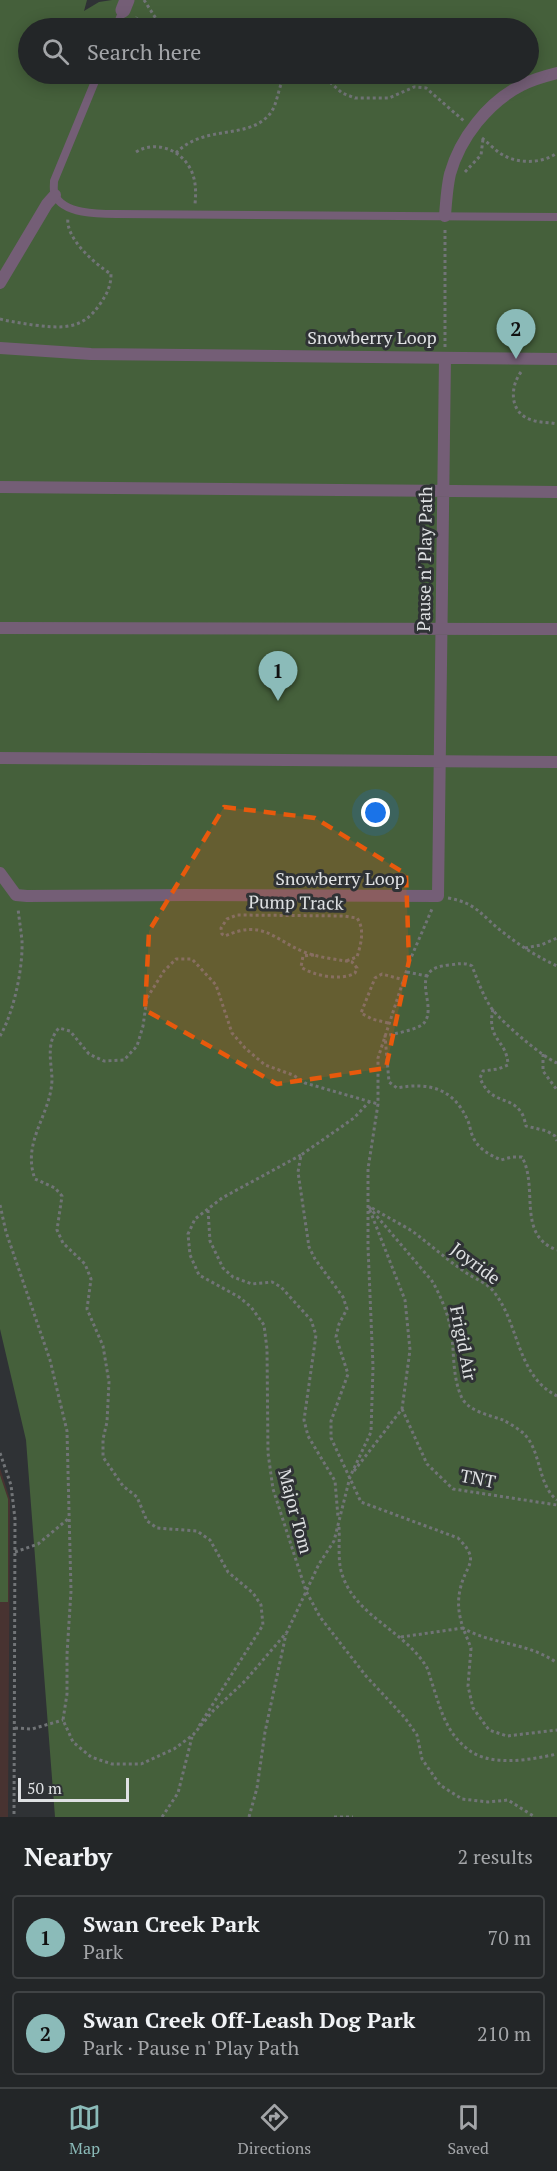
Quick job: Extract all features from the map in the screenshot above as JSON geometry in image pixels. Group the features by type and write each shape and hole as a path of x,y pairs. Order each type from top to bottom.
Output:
{"street":[{"path":"539,77 557,73"},
{"path":"445,216 450,174 472,128 496,104 524,84"},
{"path":"0,283 47,204 55,195"},
{"name":"Snowberry Loop","path":"0,348 91,354 445,358"},
{"path":"445,358 557,359"},
{"name":"Pause n' Play Path","path":"440,761 445,358"},
{"path":"0,488 557,492"},
{"path":"0,628 557,629"},
{"path":"0,758 557,762"},
{"path":"438,897 440,761"},
{"path":"0,873 16,894"},
{"name":"Snowberry Loop","path":"16,894 46,897 189,894 438,897"}],"lane":[{"path":"94,84 54,181 55,195 62,203 72,208 91,213 557,217"}],"path":[{"path":"144,0 156,18"},
{"path":"176,153 186,144 202,136 246,129 258,124 268,117 281,84"},
{"path":"332,84 342,93 355,98 389,98 414,87 426,88 499,153 521,160 540,161 557,153"},
{"path":"448,187 481,155 483,139"},
{"path":"136,152 142,148 160,146 176,153 192,173 196,190 195,213"},
{"path":"0,319 47,327 72,326 93,315 111,285 111,274 91,259 69,231 67,221 72,208"},
{"name":"Snowberry Loop","path":"445,216 445,358"},
{"path":"524,369 516,383 513,395 514,406 519,414 532,420 557,424"},
{"path":"0,1035 12,1007 20,962 22,942 16,894"},
{"path":"0,1205 6,1232 50,1360 67,1431 71,1591 67,1694 63,1720 73,1742 91,1757 112,1764 141,1764 174,1749 193,1735 213,1711 245,1681 286,1632 319,1564 334,1541 350,1477 371,1432 373,1367 368,1169 378,1104 378,1058 404,980 438,897 465,901 477,908 501,932 557,966"},
{"name":"Pump Track","path":"314,955 303,956 301,967 318,975 349,976 355,973 357,968 352,962 346,962 305,952 266,930 240,930 225,936 222,934 221,927 227,919 237,915 357,918 362,925 360,948 357,957 346,962"},
{"path":"524,948 541,945 557,938"},
{"path":"162,1817 178,1793 193,1735 263,1625 261,1605 253,1593 228,1572 210,1540 197,1531 157,1528 147,1521 137,1497 123,1486 104,1457 103,1439 108,1422 109,1382 103,1346 87,1309 91,1279 85,1264 63,1243 57,1230 62,1196 55,1188 35,1179 30,1166 35,1136 51,1094 52,1035 59,1029 70,1031 88,1054 104,1061 124,1060 137,1046 147,998 164,971 176,959 192,959 216,985 232,1034 265,1065 293,1075 305,1083 378,1104"},
{"path":"385,1036 421,1027 430,1012 426,991 427,976 433,968 439,965 463,963 472,966 482,992 493,1009 543,1054 557,1063"},
{"path":"407,972 427,976"},
{"path":"388,1023 372,1019 361,1013 375,978 382,974 404,980"},
{"path":"493,1009 490,1023 494,1034 508,1054 508,1065 483,1071 480,1078 486,1091 515,1106 522,1113 526,1126 547,1131 555,1136 557,1141"},
{"path":"385,1036 389,1082 397,1088 417,1084 436,1088 454,1099 468,1119 473,1139 486,1154 501,1160 512,1157 522,1158 527,1167 532,1223 537,1236 548,1246 557,1250"},
{"path":"543,1054 543,1071 557,1090"},
{"name":"Major Tom","path":"370,1101 354,1118 301,1155 222,1198 195,1219 188,1234 190,1256 200,1275 245,1302 264,1325 267,1349 268,1453 273,1489 306,1591 320,1617 405,1718 417,1735 422,1759 440,1785 462,1799 488,1802 508,1800 535,1817"},
{"path":"301,1155 298,1172 309,1247 343,1297 347,1309 339,1324 336,1337 348,1374 331,1421 331,1438 361,1502 449,1533 469,1549 471,1564 460,1587 458,1610 471,1648 468,1686 473,1707 489,1730 507,1736 557,1730"},
{"path":"350,1477 402,1409 410,1350 405,1300 368,1206"},
{"name":"Joyride","path":"368,1206 411,1231 466,1273 493,1289 506,1309 519,1349 532,1376 545,1390 557,1396"},
{"name":"Frigid Air","path":"368,1206 439,1292 452,1333 456,1377 461,1398 477,1411 506,1421 525,1434 537,1458 548,1493 557,1502"},
{"path":"208,1209 210,1241 223,1268 233,1277 252,1284 272,1282 281,1287 310,1320 316,1335 304,1420 308,1436 335,1480 342,1575 350,1592 379,1622 401,1637 427,1667 446,1725 466,1748 504,1762 557,1754"},
{"name":"TNT","path":"402,1409 427,1464 453,1489 557,1502"},
{"path":"0,1453 13,1498 15,1552 14,1817"},
{"path":"15,1552 38,1544 68,1519"},
{"path":"401,1637 463,1628 476,1636 510,1642 548,1656 557,1663"},
{"path":"249,1817 257,1788 265,1732 286,1632"},
{"path":"15,1728 32,1729 63,1720"},
{"path":"334,1817 353,1817"}],"highlighted area":[{"path":"224,807 315,818 406,874 409,961 386,1068 277,1084 145,1010 149,931"}],"shaded area":[{"path":"0,1468 10,1500 8,1817 0,1817"}],"green space":[{"path":"0,0 87,0 84,11 99,2 112,0 557,0 557,1817 55,1817 26,1440 0,1329"},
{"path":"0,1475 8,1499 8,1602 0,1602"}],"place":[{"name":"Swan Creek Off-Leash Dog Park","path":"516,359"},
{"name":"Swan Creek Park","path":"278,701"}]}
